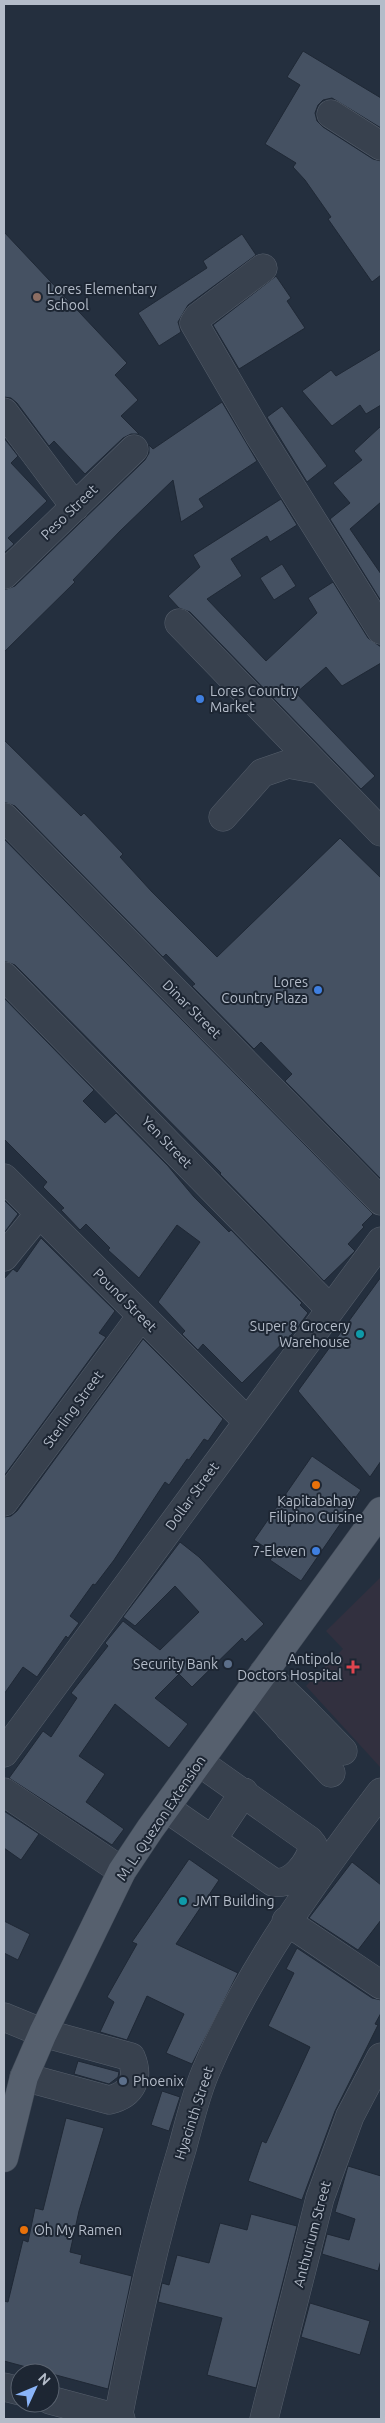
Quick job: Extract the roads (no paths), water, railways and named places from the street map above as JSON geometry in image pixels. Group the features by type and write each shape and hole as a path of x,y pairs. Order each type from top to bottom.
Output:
{"main road":[{"name":"M. L. Quezon Extension","path":"4,2158 16,2082 43,2033 122,1871 381,1511"}],"street":[{"path":"331,114 381,146"},
{"path":"263,268 198,316 194,323 260,435 381,630"},
{"path":"4,412 74,507"},
{"name":"Peso Street","path":"4,575 134,449"},
{"path":"179,623 381,832"},
{"path":"223,817 262,773 288,764 321,770"},
{"name":"Dinar Street","path":"4,817 381,1201"},
{"name":"Yen Street","path":"4,976 330,1309"},
{"name":"Pound Street","path":"4,1178 247,1421"},
{"path":"4,1257 39,1214"},
{"name":"Dollar Street","path":"4,1753 381,1241"},
{"name":"Sterling Street","path":"4,1502 142,1316"},
{"path":"259,1680 337,1762"},
{"path":"166,1808 273,1882 282,1884 292,1879 304,1865 312,1852 313,1845 309,1840 244,1792 199,1762"},
{"path":"4,1792 122,1871"},
{"path":"212,1840 244,1792"},
{"name":"Hyacinth Street","path":"120,2419 147,2274 164,2207 205,2074 241,2002 286,1921 381,1792"},
{"path":"286,1921 381,1985"},
{"path":"4,2017 43,2033 131,2057 136,2068 130,2090 122,2097 110,2100 16,2082"},
{"name":"Anthurium Street","path":"264,2419 320,2198 350,2116 381,2056"},
{"path":"60,2403 120,2419"}],"place":[{"name":"Lores Elementary School","path":"37,297"},
{"name":"Lores Country Market","path":"200,699"},
{"name":"Lores Country Plaza","path":"318,990"},
{"name":"Super 8 Grocery Warehouse","path":"360,1334"},
{"name":"Kapitabahay Filipino Cuisine","path":"316,1485"},
{"name":"7-Eleven","path":"316,1551"},
{"name":"Security Bank","path":"228,1664"},
{"name":"Antipolo Doctors Hospital","path":"353,1667"},
{"name":"JMT Building","path":"183,1901"},
{"name":"Phoenix","path":"123,2081"},
{"name":"Oh My Ramen","path":"24,2230"}]}
